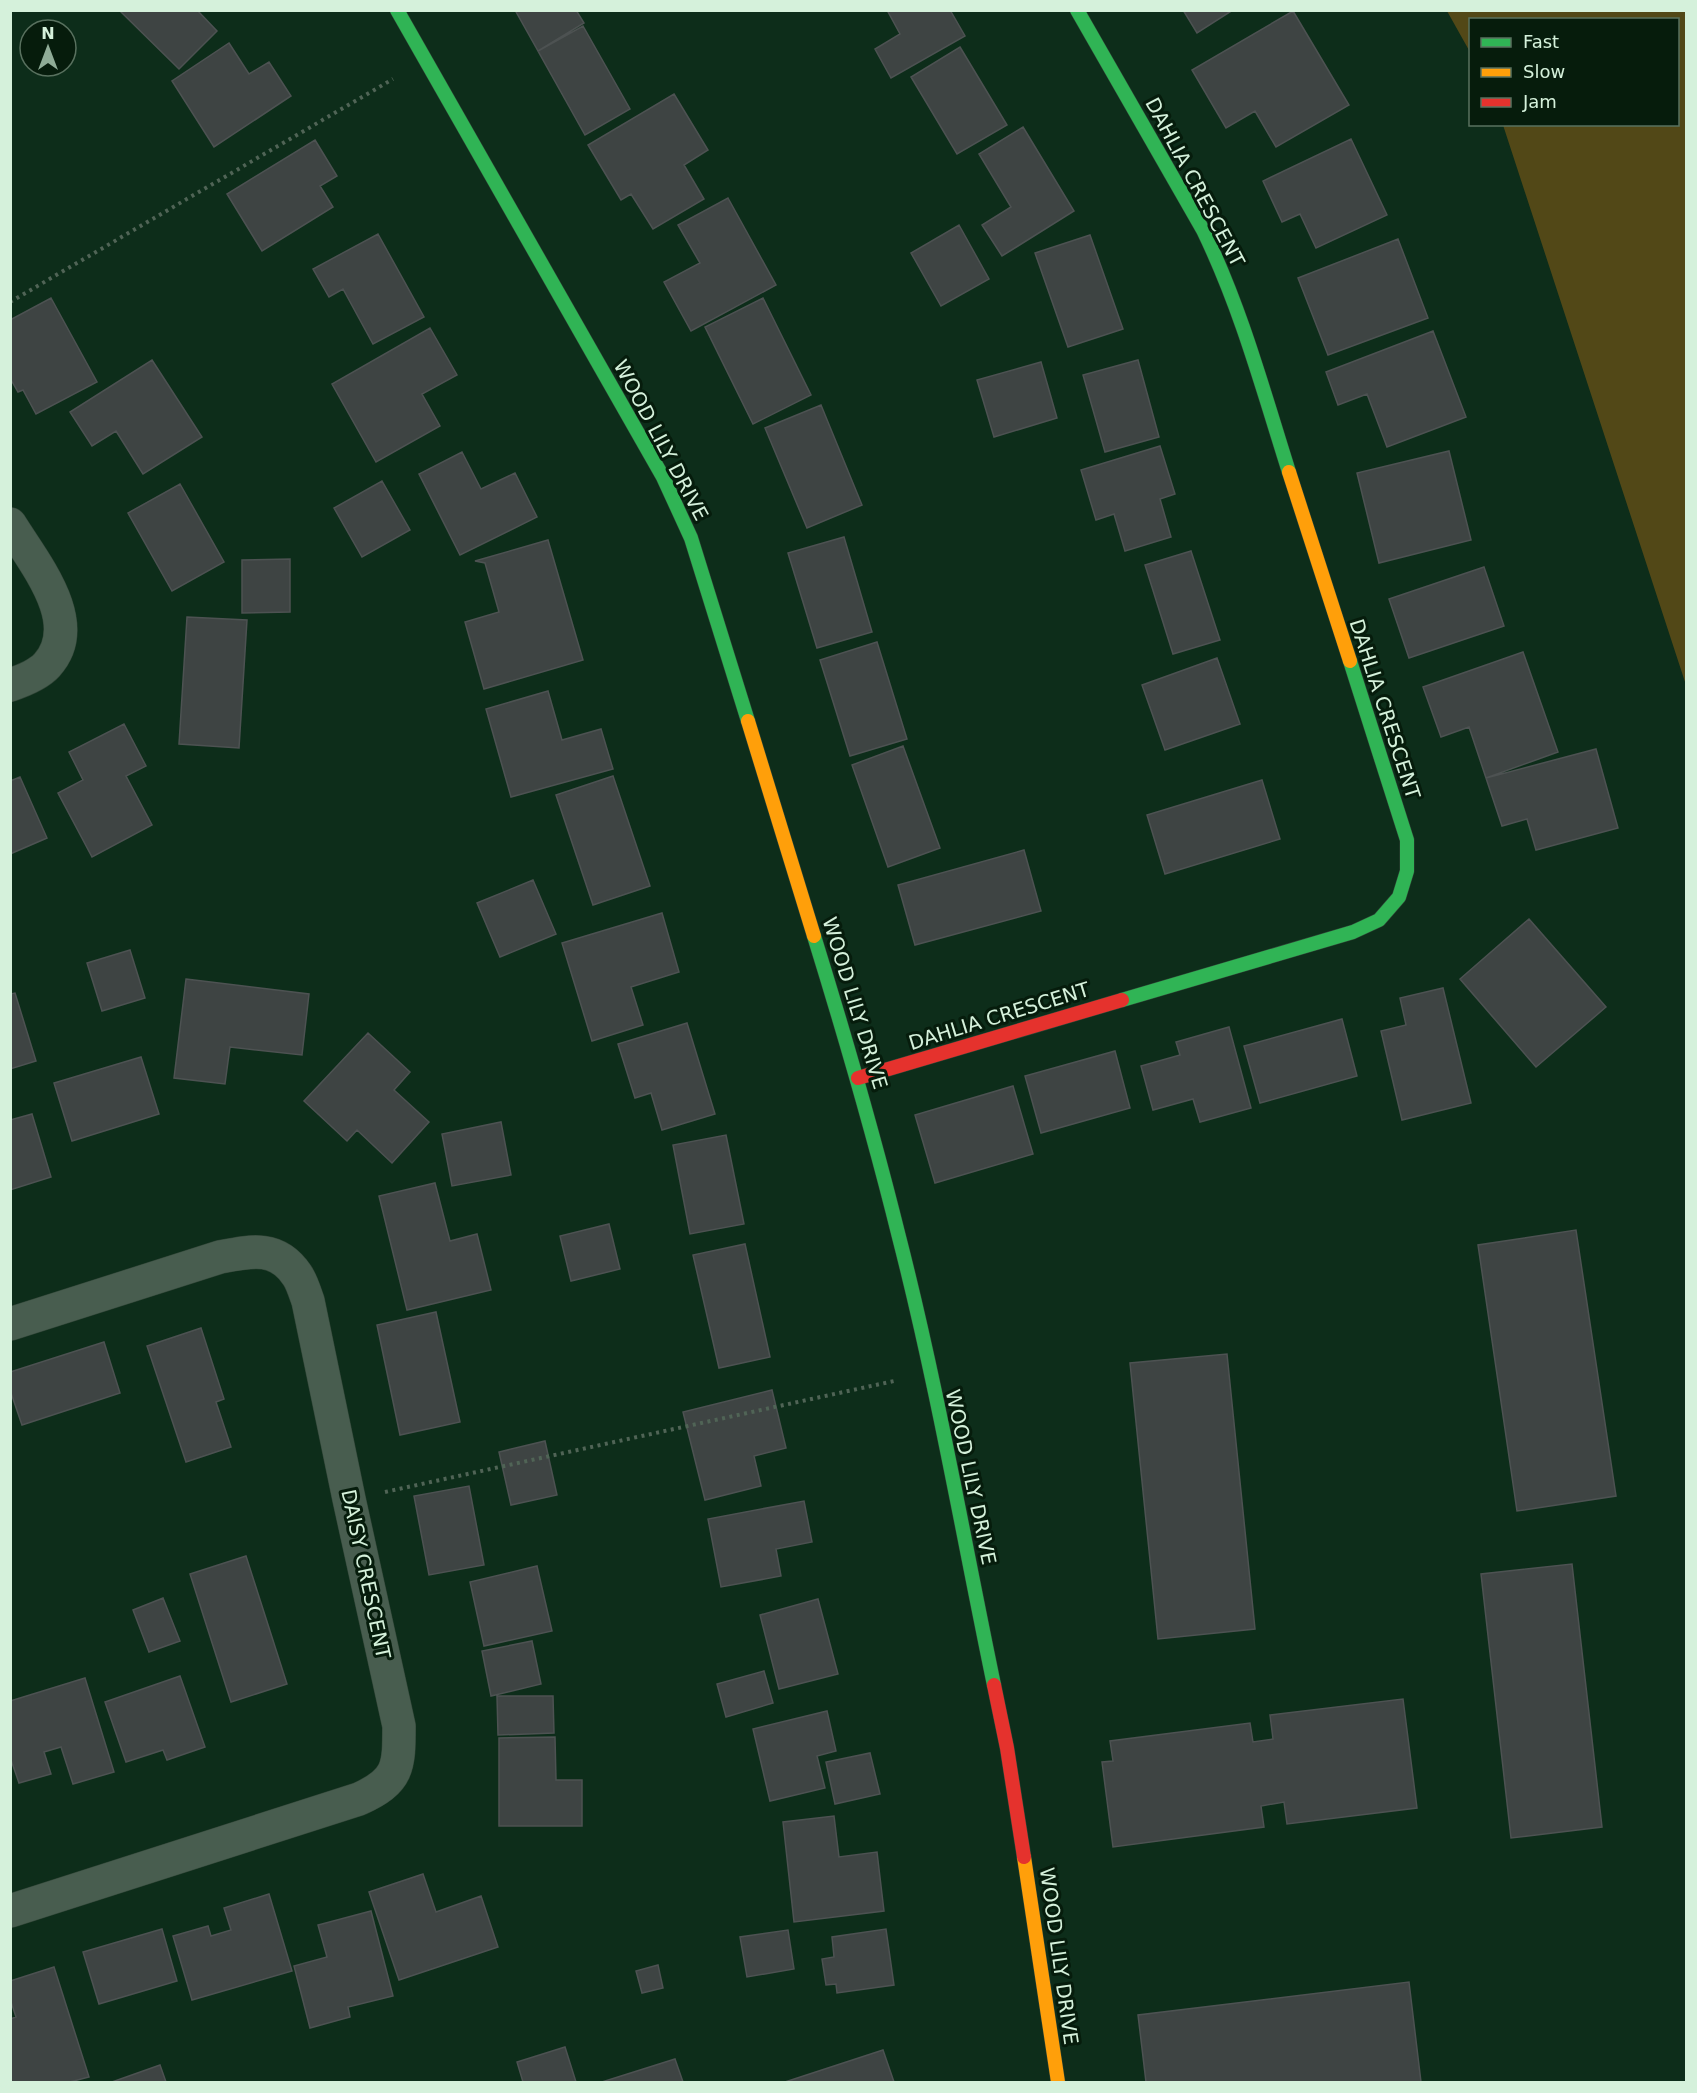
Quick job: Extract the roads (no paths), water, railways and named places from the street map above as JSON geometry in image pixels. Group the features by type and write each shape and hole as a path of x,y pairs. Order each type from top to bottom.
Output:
{"street":[{"name":"WOOD LILY DRIVE","path":"397,10 657,467 691,538 858,1078 882,1166 930,1373 1007,1748 1058,2082"},
{"name":"DAHLIA CRESCENT","path":"858,1078 1353,932 1379,920 1399,897 1407,871 1407,840 1233,296 1203,230 1077,10"},
{"path":"10,524 55,597 61,624 59,648 46,667 10,685"},
{"name":"DAISY CRESCENT","path":"10,1324 220,1257 250,1251 277,1255 297,1275 308,1301 399,1726 399,1751 394,1774 379,1790 359,1799 10,1911"}]}
